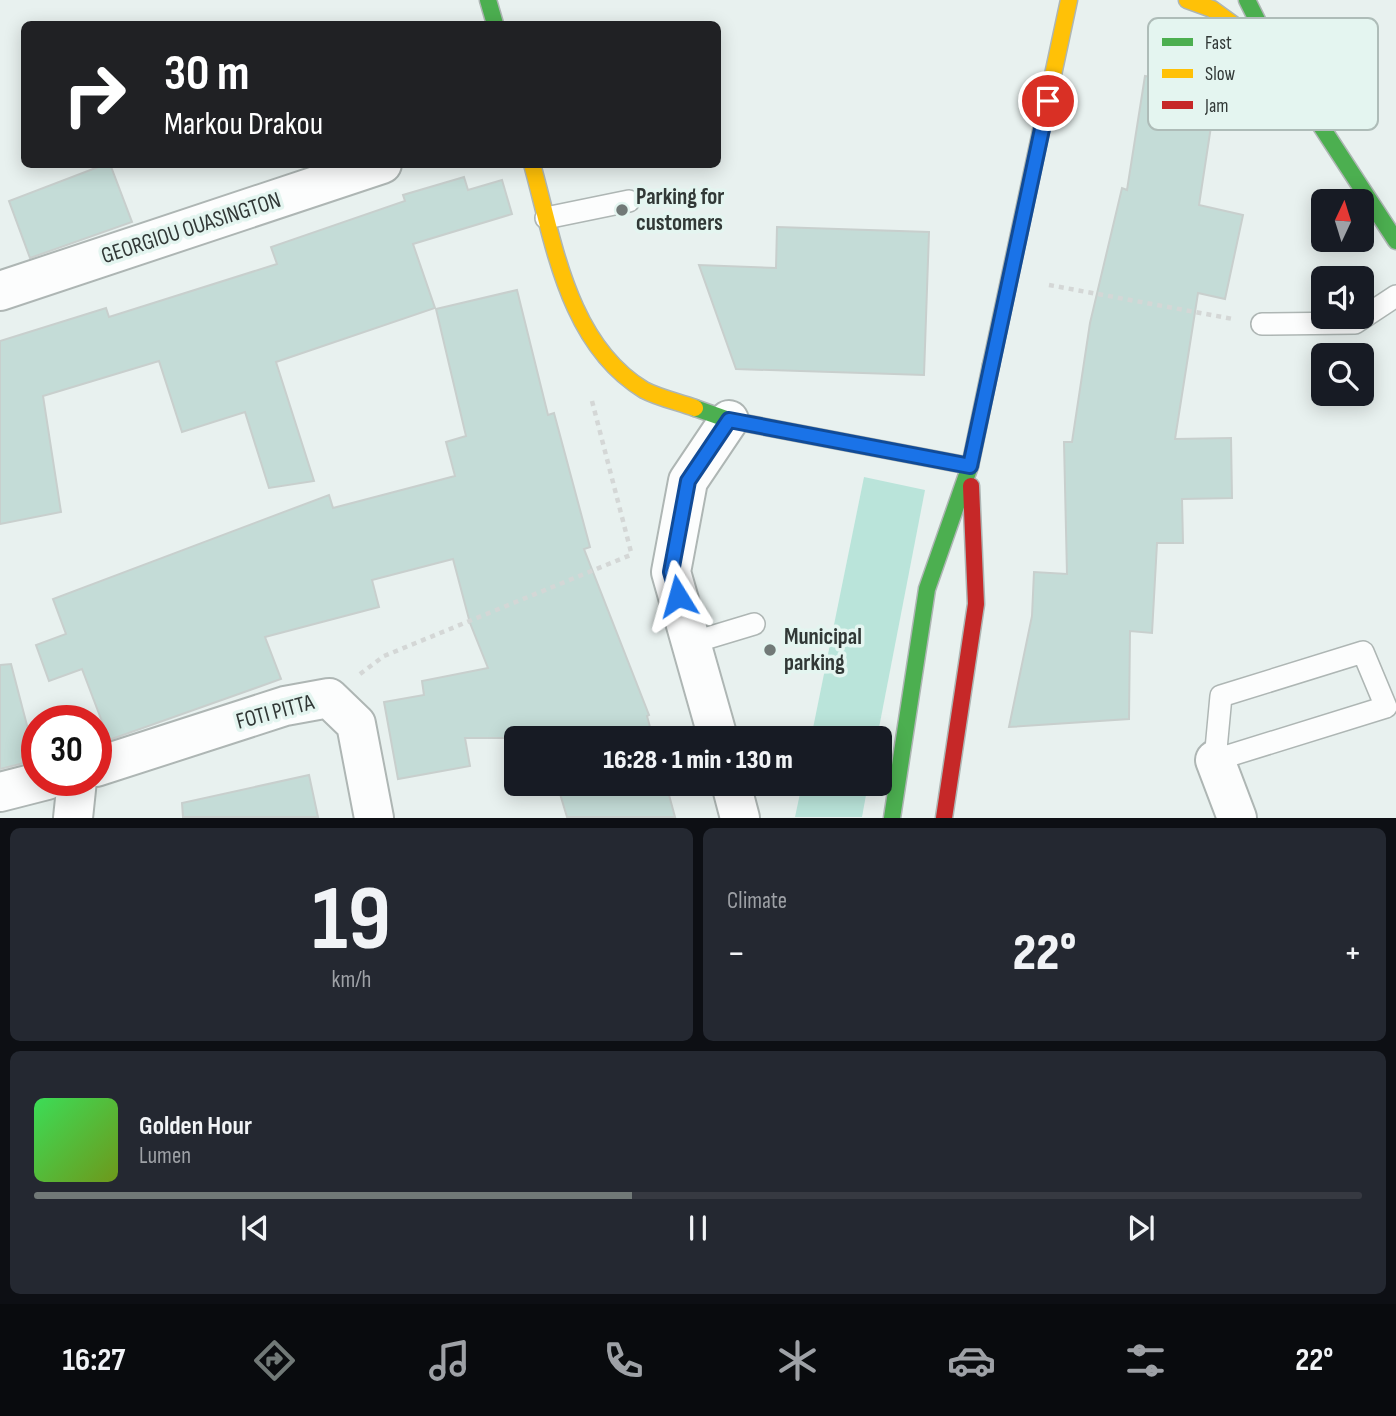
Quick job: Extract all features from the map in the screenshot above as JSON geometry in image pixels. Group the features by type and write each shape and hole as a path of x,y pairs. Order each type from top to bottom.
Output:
{"main road":[{"path":"488,0 494,21"},
{"path":"892,817 928,589 970,466 1069,0"},
{"path":"1187,0 1212,9 1224,18"},
{"path":"1247,0 1256,18"},
{"path":"1324,130 1396,241"},
{"path":"533,168 568,293 603,356 645,390 729,420 970,466"},
{"path":"944,817 976,604 970,466"}],"street":[{"name":"GEORGIOU OUASINGTON","path":"0,291 370,168"},
{"path":"715,726 671,572 688,481 729,420"},
{"name":"FOTI PITTA","path":"112,762 285,706 329,698 356,724 374,817"},
{"path":"1215,760 1237,817"},
{"path":"0,792 21,787"},
{"path":"73,817 75,796"},
{"path":"734,796 740,817"}],"lane":[{"path":"546,218 629,201"},
{"path":"1262,324 1355,323 1396,296"},
{"path":"691,643 754,624"},
{"path":"1363,652 1386,707 1215,760 1221,696 1363,652"}],"path":[{"path":"1010,278 1262,324"},
{"path":"595,342 587,384 632,555"},
{"path":"329,698 384,656 677,537"}],"green space":[{"path":"864,477 925,490 879,726 813,726"},
{"path":"799,796 866,796 862,817 795,817"}],"building":[{"path":"1145,76 1148,76 1148,130 1210,130 1199,205 1243,215 1225,299 1198,293 1175,439 1231,438 1232,498 1182,499 1183,543 1157,543 1152,633 1130,631 1129,719 1009,727 1032,616 1034,572 1067,574 1064,442 1072,442 1090,323 1122,188 1127,190"},
{"path":"96,168 112,168 132,222 30,258 9,201"},
{"path":"464,177 468,190 502,180 512,214 413,244 435,308 276,362 314,481 269,488 245,412 182,432 159,361 43,396 61,512 0,524 0,341 106,308 109,317 277,264 271,247 405,201 403,195"},
{"path":"777,227 929,232 924,375 736,369 699,265 776,268"},
{"path":"517,290 548,415 554,413 590,547 584,549 649,715 650,726 504,726 504,738 465,738 470,766 398,779 384,702 424,695 422,681 488,668 470,623 453,559 372,580 379,607 265,637 281,679 112,739 112,705 96,705 82,669 49,681 36,645 66,634 53,599 329,495 333,508 455,476 446,442 466,436 436,309"},
{"path":"11,664 22,705 21,764 0,769 0,665"},
{"path":"309,775 318,817 183,817 182,803"},
{"path":"561,796 669,796 675,817 567,817"}],"traffic: fast":[{"path":"488,0 494,21"},
{"path":"1247,0 1256,18"},
{"path":"1324,130 1396,241"},
{"path":"892,818 927,589 970,466 991,365"},
{"path":"695,408 729,420 970,466"}],"traffic: slow":[{"path":"991,365 1069,0"},
{"path":"1187,0 1212,9 1224,18"},
{"path":"533,168 568,289 581,319 598,346 618,370 644,390 695,408"}],"traffic: jam":[{"path":"944,818 976,604 971,486"}],"place":[{"name":"Parking for customers","path":"622,210"},
{"name":"Municipal parking","path":"770,650"}],"route":[{"path":"678,596 671,572 688,481 729,420 970,466 1048,101"}]}
